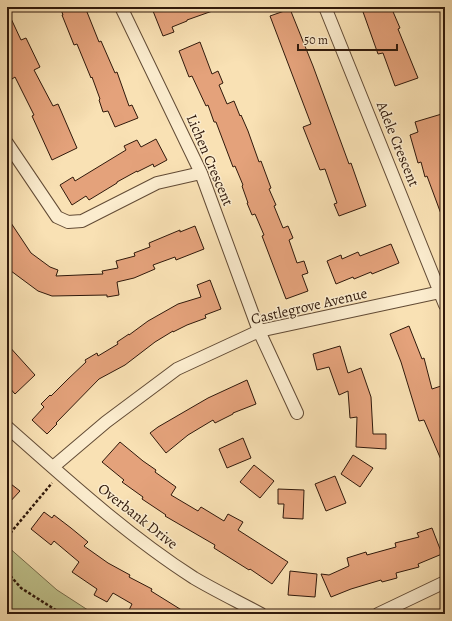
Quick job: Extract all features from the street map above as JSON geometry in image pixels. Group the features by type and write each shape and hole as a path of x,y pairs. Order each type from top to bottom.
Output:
{"street":[{"name":"Lichen Crescent","path":"121,7 201,173 259,331 296,413"},
{"name":"Adele Crescent","path":"325,7 444,296"},
{"path":"7,143 57,217 68,222 82,221 157,182 201,173"},
{"name":"Castlegrove Avenue","path":"57,471 106,422 177,370 259,331 444,296"},
{"name":"Overbank Drive","path":"7,427 131,533 195,578 261,614"},
{"path":"378,614 445,582"}],"path":[{"path":"7,537 57,471"},
{"path":"7,572 21,588 62,614"}],"green space":[{"path":"7,546 57,590 94,614 7,614"}],"building":[{"path":"60,7 85,7 99,42 101,41 115,73 117,72 129,106 132,105 138,118 115,127 108,111 103,112 92,77 91,78 77,44 74,45"},
{"path":"163,7 218,7 218,9 172,27 174,32 163,36 153,11"},
{"path":"367,7 391,7 400,28 398,29 418,78 395,86 383,53 378,54 362,9"},
{"path":"290,9 313,66 349,164 351,163 366,206 339,216 334,204 337,203 325,169 320,170 303,127 311,124 270,16"},
{"path":"7,10 21,40 26,38 40,67 34,70 53,106 58,104 77,148 52,160 32,116 34,115 15,77 12,79 7,66"},
{"path":"200,42 212,74 218,71 223,83 219,85 227,104 234,101 248,131 259,162 261,161 271,188 269,189 276,205 274,206 283,228 288,226 293,238 289,240 297,263 304,261 308,273 302,275 308,291 286,299 262,236 264,235 255,214 252,215 247,203 243,185 235,166 233,167 216,122 214,122 208,105 206,106 192,76 189,77 179,51"},
{"path":"445,113 444,222 427,176 425,177 421,162 418,163 410,135 418,132 415,122"},
{"path":"156,139 167,160 154,167 153,164 137,171 89,200 86,196 72,205 60,185 73,177 75,181 126,150 124,146 137,140 141,147"},
{"path":"7,217 31,253 50,267 58,270 56,276 103,274 102,271 118,268 116,261 135,256 134,253 150,247 149,243 180,230 180,232 195,226 204,249 176,260 175,257 153,265 155,269 134,278 117,282 119,295 107,297 107,295 52,296 38,291 7,268"},
{"path":"391,244 399,263 372,274 371,272 354,279 353,277 336,284 327,261 341,255 342,259 358,252 360,256"},
{"path":"210,280 221,309 205,315 206,318 173,331 155,342 125,365 99,379 47,434 32,420 44,407 41,404 86,362 85,360 97,353 98,356 118,344 117,342 148,321 178,304 201,297 197,285"},
{"path":"409,326 422,359 424,358 432,389 441,386 445,397 445,469 424,420 419,421 401,362 390,334"},
{"path":"7,344 35,375 15,394 7,385"},
{"path":"340,346 348,373 361,368 371,397 373,434 386,434 386,449 356,447 357,417 350,418 348,391 339,395 329,367 317,370 313,354"},
{"path":"247,380 256,404 233,413 215,423 213,420 188,435 166,453 150,433 208,398"},
{"path":"243,438 251,458 227,468 219,449"},
{"path":"120,442 156,470 155,472 176,487 171,495 198,511 201,507 224,521 228,514 243,522 238,530 288,562 272,584 214,548 215,545 165,516 166,515 142,499 143,497 122,482 124,480 102,462"},
{"path":"353,455 373,468 360,487 341,474"},
{"path":"254,465 274,481 260,498 240,482"},
{"path":"335,476 346,503 326,511 315,484"},
{"path":"7,481 20,491 7,505"},
{"path":"278,489 304,490 303,519 283,518 284,504 278,504"},
{"path":"44,512 52,518 54,515 71,528 88,542 84,546 108,563 130,575 129,577 152,589 151,591 188,614 137,614 129,610 132,604 113,593 107,602 94,595 97,589 72,572 79,562 54,541 51,545 31,529"},
{"path":"432,528 442,554 418,564 419,567 396,573 397,578 382,582 381,580 331,597 321,574 329,575 349,566 347,558 366,552 367,555 396,547 395,543 419,537 417,533"},
{"path":"290,571 317,574 315,597 288,595"}]}
